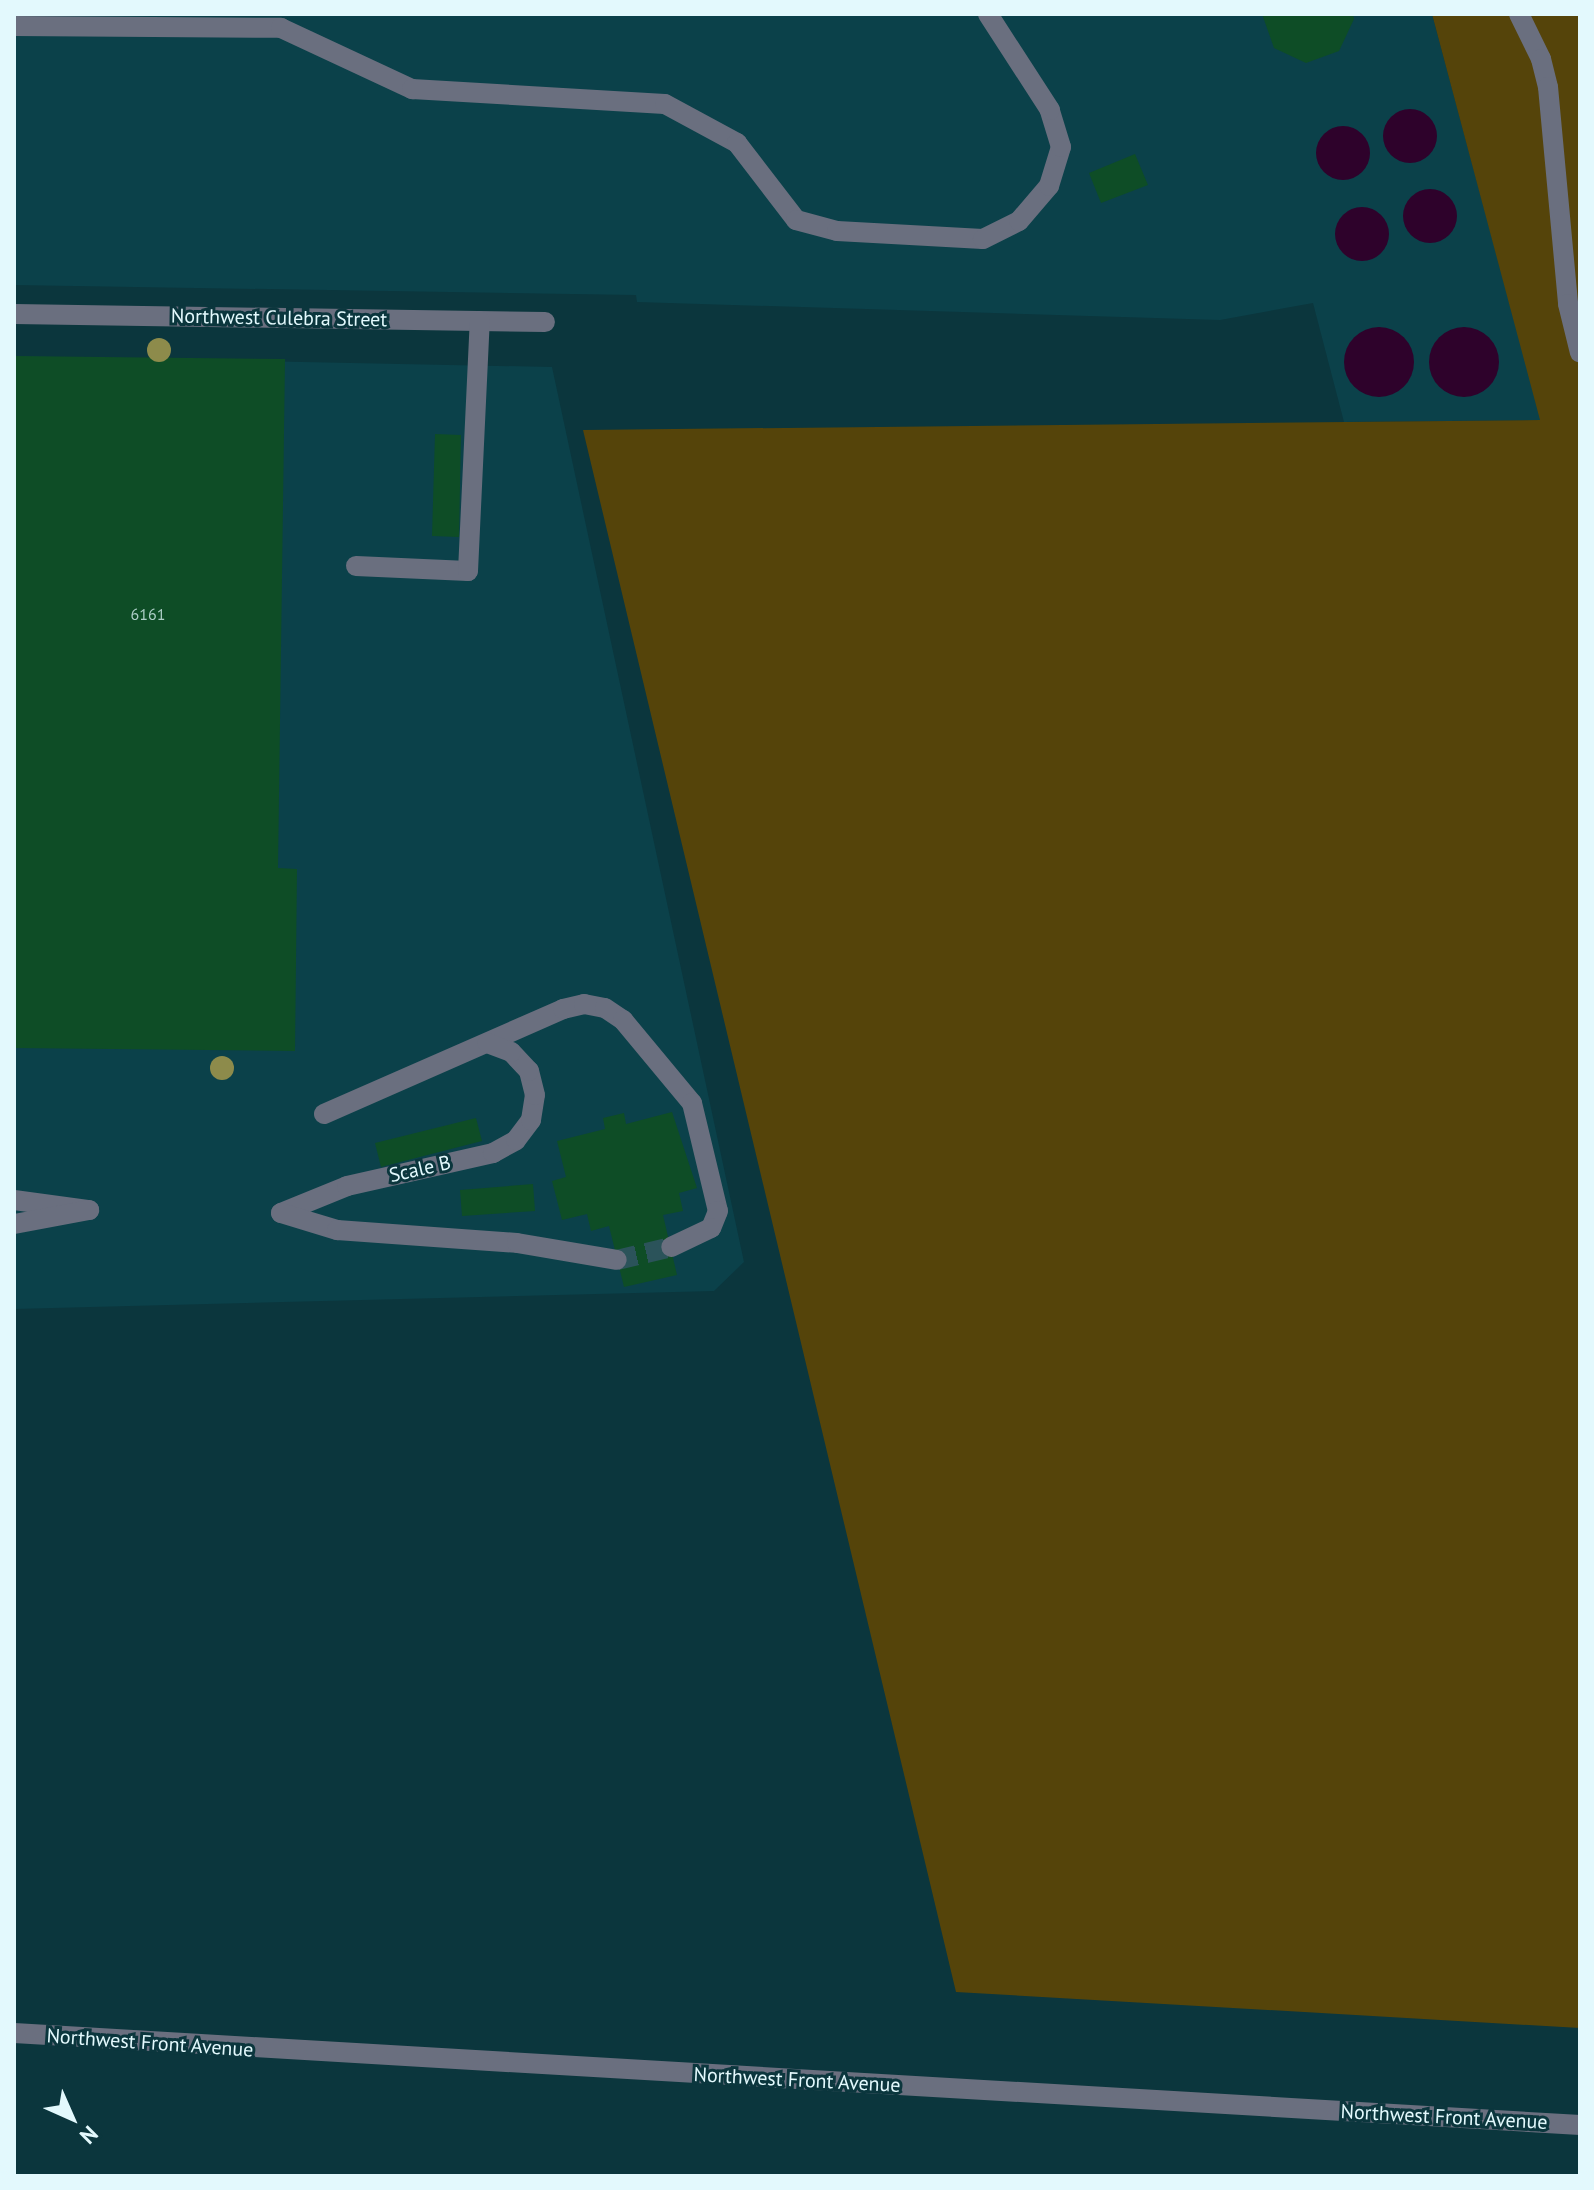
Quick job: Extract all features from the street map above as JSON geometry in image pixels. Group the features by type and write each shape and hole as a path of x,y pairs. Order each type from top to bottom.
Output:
{"street":[{"path":"14,26 281,28 412,89 665,104 737,143 796,220 837,231 983,239 1019,221 1049,186 1061,147 1050,110 988,14"},
{"path":"1519,14 1541,59 1548,87 1568,304 1580,353"},
{"name":"Northwest Culebra Street","path":"14,314 545,322"},
{"path":"356,566 468,571 480,321"},
{"path":"324,1114 584,1004 605,1008 623,1020 692,1103 718,1211 711,1228 671,1247"},
{"name":"Scale B","path":"488,1043 520,1061 535,1095 531,1120 516,1140 493,1153 347,1186 281,1213 337,1230 517,1243 617,1260"},
{"path":"14,1200 89,1210 14,1224"},
{"name":"Northwest Front Avenue","path":"14,2033 1580,2125"}],"shaded area":[{"path":"14,14 1432,14 1541,420 1344,422 1313,303 1220,320 637,302 636,295 14,285"},
{"path":"1432,14 1580,14 1580,2028 956,1992 583,430 1540,420"},
{"path":"1410,109 1429,117 1437,136 1429,155 1410,163 1391,155 1383,136 1391,117"},
{"path":"1343,126 1362,134 1370,153 1362,172 1343,180 1324,172 1316,153 1324,134"},
{"path":"1430,189 1449,197 1457,216 1449,235 1430,243 1411,235 1403,216 1411,197"},
{"path":"1362,207 1381,215 1389,234 1381,253 1362,261 1343,253 1335,234 1343,215"},
{"path":"1379,327 1404,337 1414,362 1404,387 1379,397 1354,387 1344,362 1354,337"},
{"path":"1464,327 1489,337 1499,362 1489,387 1464,397 1439,387 1429,362 1439,337"},
{"path":"14,356 552,367 744,1262 714,1291 14,1309"}],"building":[{"path":"1262,14 1353,14 1354,19 1339,51 1306,63 1274,48"},
{"path":"1135,154 1148,185 1101,203 1089,173"},
{"path":"14,356 285,359 278,868 297,869 295,1051 14,1048"},
{"path":"435,434 461,435 459,537 432,536"},
{"path":"672,1112 697,1188 679,1193 683,1211 663,1215 677,1275 624,1287 609,1226 591,1231 587,1214 562,1220 552,1181 566,1177 557,1141 605,1129 603,1118 624,1113 626,1124"},
{"path":"476,1118 482,1141 381,1167 375,1143"},
{"path":"533,1184 535,1211 462,1216 460,1190"}],"tunnel":[{"path":"617,1260 671,1247"}]}
